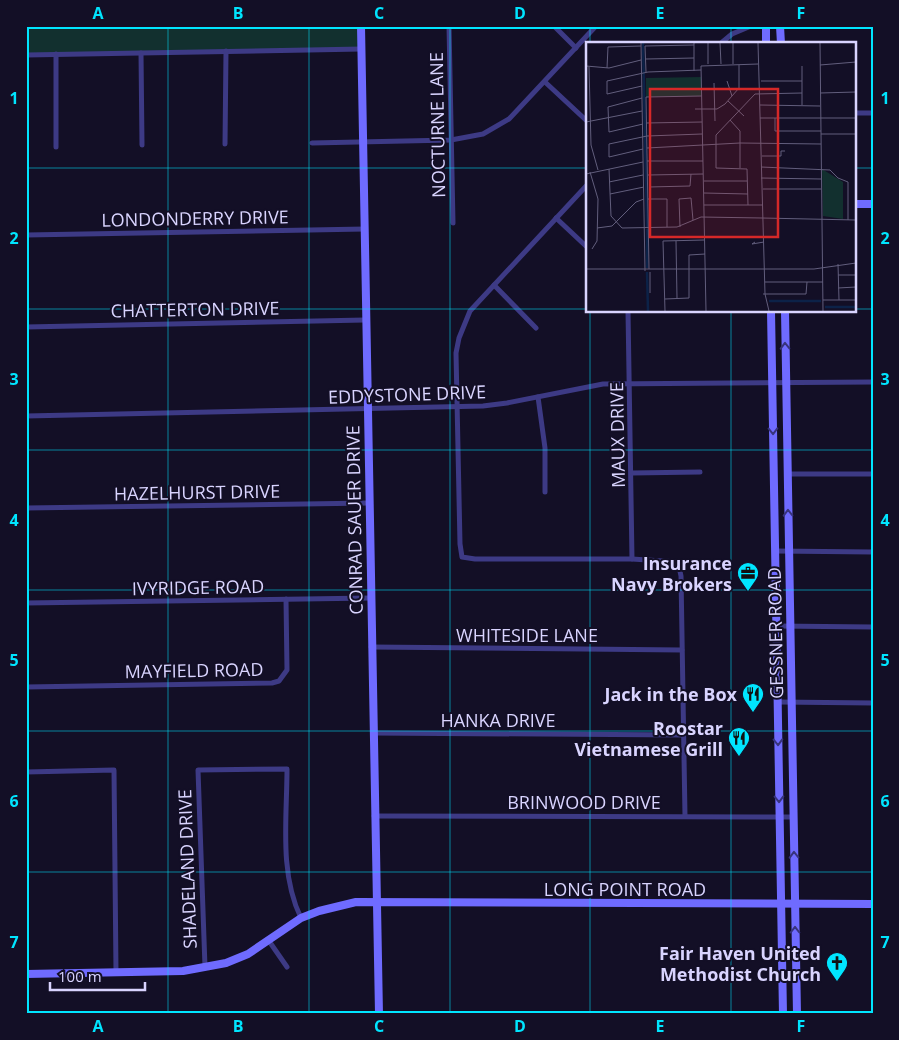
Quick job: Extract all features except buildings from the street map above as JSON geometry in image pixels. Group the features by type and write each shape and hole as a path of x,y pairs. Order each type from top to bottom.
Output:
{"street":[{"name":"CONRAD SAUER DRIVE","path":"361,26 379,1014"},
{"name":"NOCTURNE LANE","path":"449,26 453,223"},
{"path":"554,26 576,48"},
{"path":"312,143 451,140 483,134 500,126 545,82 596,26"},
{"path":"722,42 732,34 751,26"},
{"path":"766,26 766,42"},
{"path":"780,26 781,42"},
{"path":"26,55 362,49"},
{"path":"226,51 226,144"},
{"path":"141,53 142,145"},
{"path":"56,54 56,147"},
{"path":"545,82 586,120"},
{"path":"856,113 873,113"},
{"path":"586,186 470,311 459,338 456,353 460,544 462,557 475,560 632,559 678,562 681,576 685,816"},
{"path":"856,204 873,204"},
{"path":"556,218 586,246"},
{"name":"LONDONDERRY DRIVE","path":"26,236 365,229"},
{"path":"494,285 536,328"},
{"name":"MAUX DRIVE","path":"628,312 631,383 632,559"},
{"name":"GESSNER ROAD","path":"771,312 784,1014"},
{"name":"GESSNER ROAD","path":"785,312 797,1014"},
{"name":"CHATTERTON DRIVE","path":"26,327 365,320"},
{"name":"EDDYSTONE DRIVE","path":"26,416 458,407 506,404 582,386 631,383 873,382"},
{"path":"538,397 545,448 545,492"},
{"path":"632,473 700,472"},
{"path":"787,474 873,474"},
{"name":"HAZELHURST DRIVE","path":"26,508 369,503"},
{"path":"775,552 873,552"},
{"name":"IVYRIDGE ROAD","path":"26,603 370,598"},
{"name":"MAYFIELD ROAD","path":"26,687 272,683 279,681 286,670 286,599"},
{"path":"776,626 873,627"},
{"name":"WHITESIDE LANE","path":"372,648 682,650"},
{"path":"778,702 873,703"},
{"name":"HANKA DRIVE","path":"373,734 683,735"},
{"name":"SHADELAND DRIVE","path":"205,967 198,770 287,769 287,867 293,902 301,918"},
{"path":"26,772 114,770 116,972"},
{"name":"BRINWOOD DRIVE","path":"374,816 793,817"},
{"name":"LONG POINT ROAD","path":"26,974 183,971 226,963 248,954 270,941 301,918 336,906 356,902 873,904"},
{"path":"270,941 287,967"}],"green space":[{"path":"26,26 361,26 362,49 26,55"}],"place":[{"name":"Insurance Navy Brokers","path":"748,592"},
{"name":"Jack in the Box","path":"753,713"},
{"name":"Roostar Vietnamese Grill","path":"739,757"},
{"name":"Fair Haven United Methodist Church","path":"837,982"}]}
